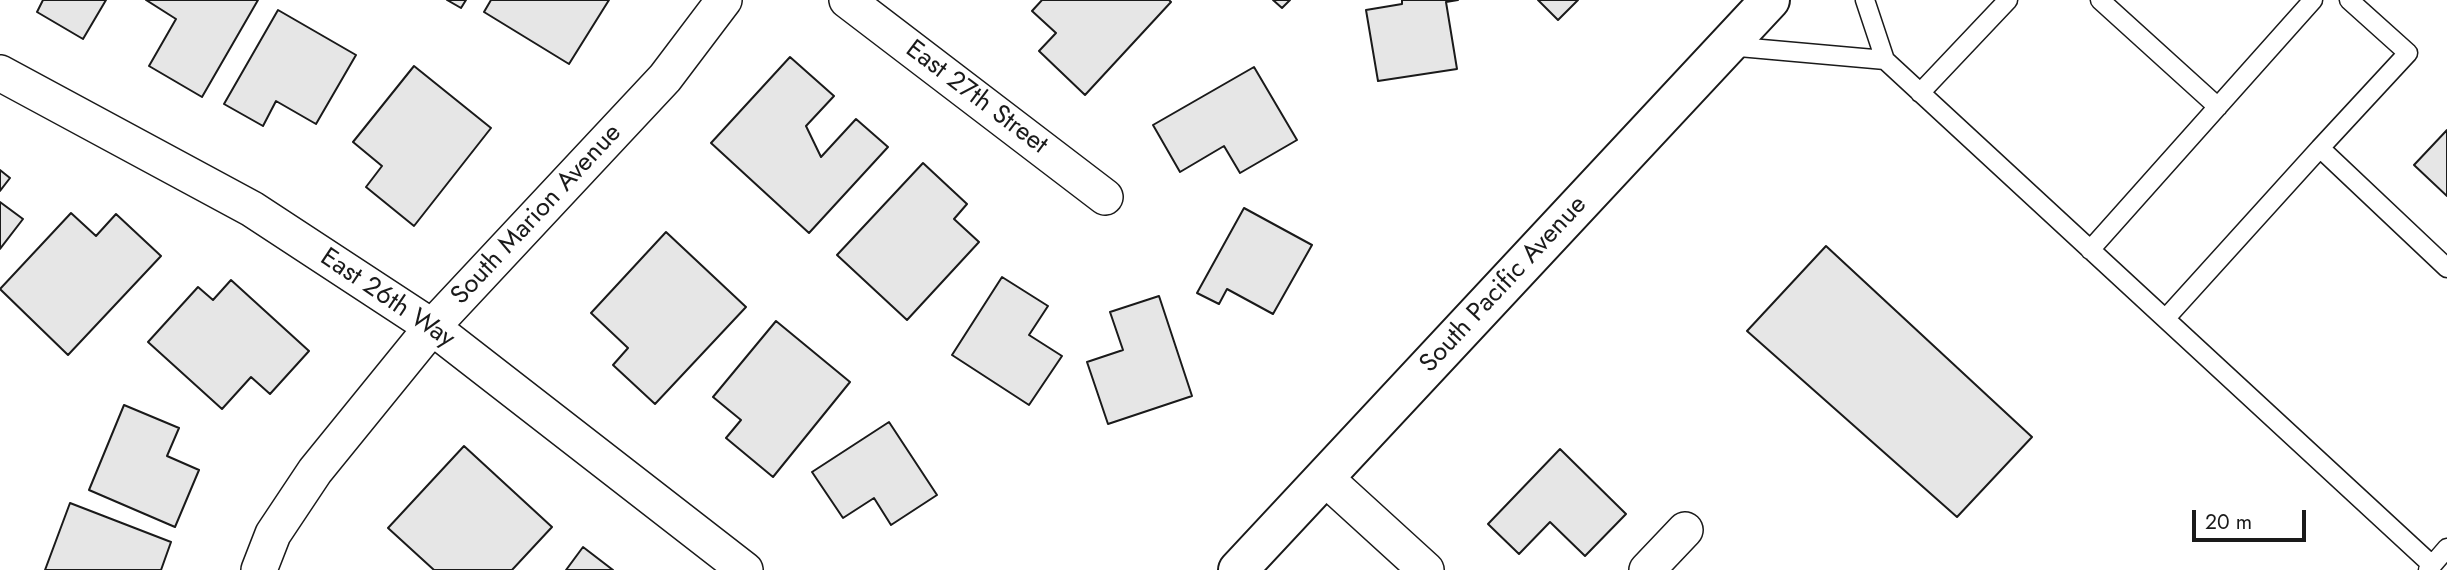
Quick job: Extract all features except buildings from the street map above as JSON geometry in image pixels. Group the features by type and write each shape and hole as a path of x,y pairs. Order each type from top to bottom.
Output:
{"main road":[{"name":"South Pacific Avenue","path":"1238,570 1770,0"}],"street":[{"name":"South Marion Avenue","path":"260,570 273,534 315,471 432,327 665,78 724,0"},
{"name":"East 27th Street","path":"847,0 1105,197"},
{"name":"East 26th Way","path":"0,74 252,209 432,327 745,570"},
{"path":"1324,477 1426,570"},
{"path":"1647,570 1685,530"}],"lane":[{"path":"1865,0 1885,60 1920,93 2166,318 2430,567 2447,548"},
{"path":"1920,93 2008,0"},
{"path":"2100,0 2218,107"},
{"path":"2090,250 2314,0"},
{"path":"2166,318 2408,53 2348,0"},
{"path":"1727,46 1885,60"},
{"path":"2320,148 2447,268"}]}
